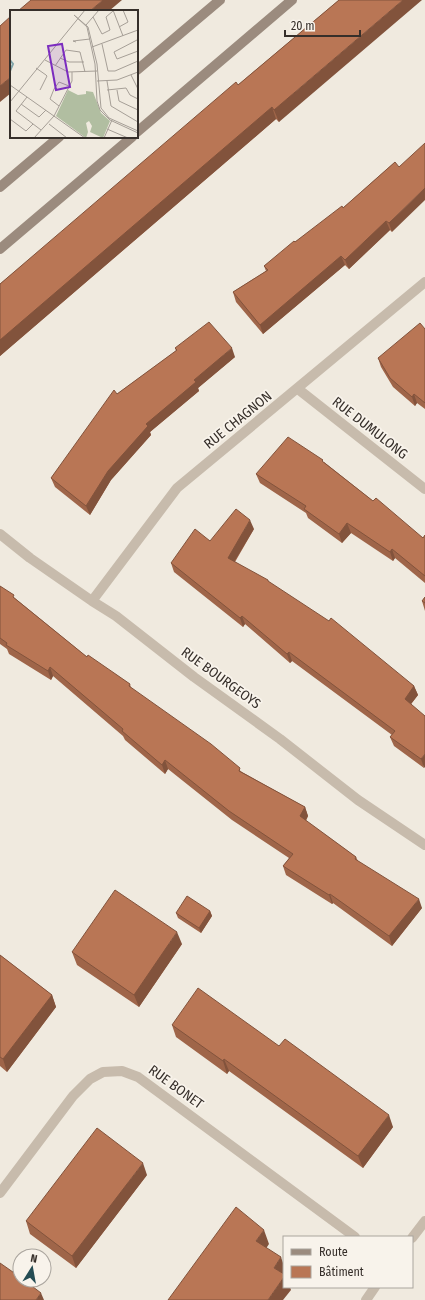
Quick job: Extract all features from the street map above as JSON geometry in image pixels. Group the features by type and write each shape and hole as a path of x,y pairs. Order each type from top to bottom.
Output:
{"street":[{"path":"138,69 220,0"},
{"path":"138,131 292,0"},
{"path":"0,187 58,138"},
{"path":"0,249 131,138"},
{"name":"RUE CHAGNON","path":"92,601 177,488 425,282"},
{"name":"RUE DUMULONG","path":"298,388 425,489"},
{"name":"RUE BOURGEOYS","path":"0,534 30,558 116,616 194,677 280,739 358,800 425,845"},
{"name":"RUE BONET","path":"0,1193 73,1096 90,1079 103,1072 122,1071 138,1077 354,1236"},
{"path":"413,1237 425,1221"},
{"path":"366,1300 374,1288"}],"building":[{"path":"31,0 103,0 91,10 19,10"},
{"path":"339,0 403,0 274,110 272,107 0,340 0,284 236,82 238,85"},
{"path":"10,17 10,78 0,86 0,26"},
{"path":"425,143 425,188 389,223 386,221 345,260 341,256 260,325 233,292 268,270 264,266 294,241 295,242 342,206 343,208 395,162 399,167"},
{"path":"209,322 232,348 194,380 196,382 146,424 148,426 108,471 86,506 51,478 114,390 117,394 177,350 175,348"},
{"path":"420,323 425,329 425,403 414,394 412,397 390,378 378,358"},
{"path":"288,437 323,460 322,461 373,501 376,498 423,538 425,535 425,576 392,549 390,552 347,523 339,534 304,509 306,506 256,474"},
{"path":"236,509 250,520 228,558 268,580 329,621 331,618 414,686 405,699 425,716 425,754 421,759 390,737 395,731 289,652 287,654 242,616 240,618 171,563 195,529 210,541"},
{"path":"0,586 14,595 13,597 87,657 88,655 130,684 129,686 211,744 240,768 239,771 305,807 300,816 356,857 355,859 419,899 389,936 330,894 329,895 283,866 293,854 229,811 165,760 162,765 122,731 123,729 50,667 48,671 6,645 7,643 0,638"},
{"path":"115,890 177,932 134,995 72,952"},
{"path":"187,896 210,911 199,928 176,913"},
{"path":"0,955 52,995 3,1059 0,1057"},
{"path":"198,988 279,1046 285,1039 389,1115 358,1156 224,1059 223,1061 172,1025"},
{"path":"97,1128 143,1163 72,1256 26,1221"},
{"path":"236,1207 264,1230 256,1241 281,1257 274,1268 283,1273 283,1278 268,1300 168,1300"},
{"path":"0,1263 12,1271 12,1288 34,1288 41,1293 36,1300 0,1300"}]}
